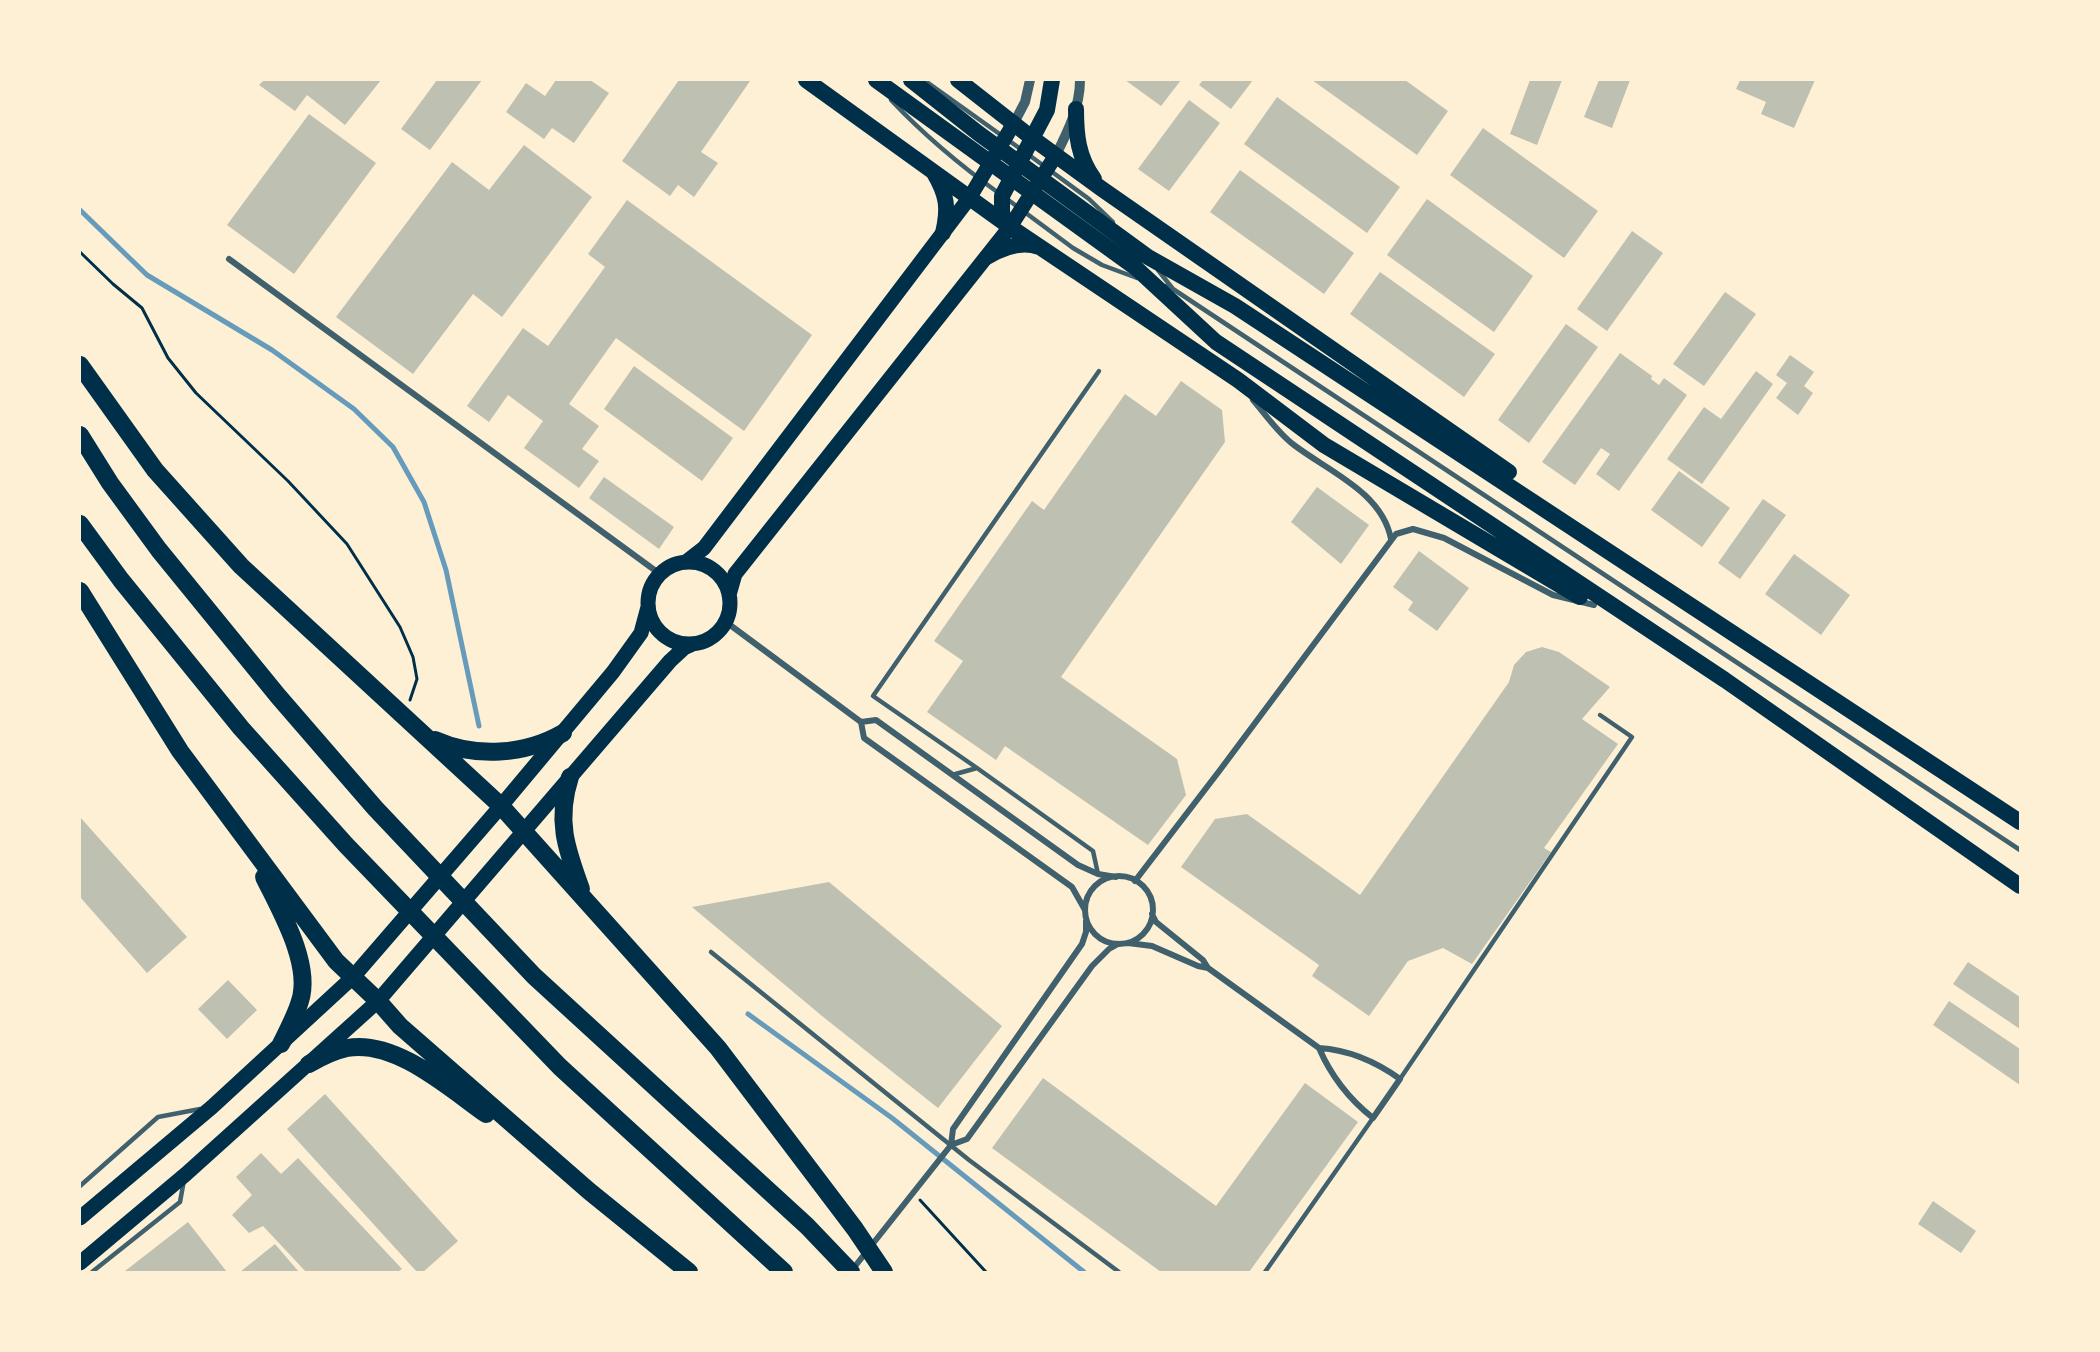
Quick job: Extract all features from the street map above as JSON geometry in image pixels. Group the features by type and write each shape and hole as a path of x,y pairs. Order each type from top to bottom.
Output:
{"highway":[{"path":"806,80 1010,227 1234,378 1324,445 1725,680"},
{"path":"874,80 1136,268 1216,342 1725,680 2020,885"},
{"path":"911,80 987,140 1148,257 1235,306 2020,822"},
{"path":"958,80 1028,145 1052,162 1102,189 1541,494 1557,517"},
{"path":"1010,227 1002,213 1002,196 1047,110 1052,80"},
{"path":"1076,109 1079,150 1087,169 1102,189"},
{"path":"932,170 941,185 947,207 943,233"},
{"path":"987,257 1000,250 1020,245 1040,247"},
{"path":"80,365 155,470 241,566 501,806 718,1048 855,1229 884,1272"},
{"path":"80,435 110,483 159,550 278,696 375,808 534,976 807,1226 850,1272"},
{"path":"80,524 121,580 241,728 346,845 560,1067 784,1272"},
{"path":"80,591 180,751 336,961 378,1001 400,1026 563,1168 689,1272"},
{"path":"427,737 467,750 496,751 537,746 563,733"},
{"path":"570,777 563,809 564,836 586,902"},
{"path":"242,833 290,931 300,968 301,1000 281,1044"},
{"path":"309,1064 325,1055 347,1048 369,1048 395,1056 417,1066 563,1168"}],"main road":[{"path":"80,1218 212,1107 353,977 501,806 613,672 641,633 649,595 660,574 668,568 686,562 704,548 970,197 1010,130"},
{"path":"729,595 735,574 987,257 1022,210 1052,162"},
{"path":"80,1263 186,1174 378,1001 670,661 684,648 709,640 722,629 730,609 729,595 724,582 712,569 686,562"},
{"path":"648,607 651,619 664,636 674,641 693,644"}],"street":[{"path":"1010,130 1024,102 1030,80"},
{"path":"1052,162 1076,109 1080,80"},
{"path":"229,259 660,574"},
{"path":"1234,378 1292,443 1368,498 1384,516 1391,539"},
{"path":"1135,881 1396,534 1406,530 1419,530 1444,538 1553,595 1594,605"},
{"path":"726,622 861,722 864,738 1072,887 1085,910"},
{"path":"861,722 876,720 1078,865 1098,874 1135,881 1149,895 1152,914 1156,922 1203,960 1208,968 1319,1048 1325,1062 1344,1090 1373,1118 1400,1079 1364,1057 1334,1049 1319,1048"},
{"path":"850,1272 949,1148 953,1129 1082,944 1086,932 1086,900 1091,890 1098,883 1116,877"},
{"path":"1128,943 1137,939 1144,932 1152,914"},
{"path":"1086,921 1091,931 1108,943 1152,946 1208,968"},
{"path":"949,1148 967,1139 1092,966 1109,949 1118,944"}],"lane":[{"path":"874,80 917,128 980,180 1073,248 1102,265 1173,289 2020,850"},
{"path":"924,80 1010,130"},
{"path":"1052,162 1115,224"},
{"path":"1123,231 1173,289"},
{"path":"1098,874 1093,851 873,696 1099,371"},
{"path":"1400,1079 1632,737 1600,715"},
{"path":"952,775 977,768"},
{"path":"711,952 949,1148 1119,1272"},
{"path":"80,1186 158,1117 212,1107"},
{"path":"1265,1272 1373,1118"},
{"path":"92,1272 180,1202 186,1174"}],"path":[{"path":"80,252 142,308 168,358 196,393 288,481 347,544 400,627 413,657 417,679 405,717"},
{"path":"914,1194 986,1272"}],"building":[{"path":"264,80 381,80 345,125 307,95 295,111 259,85"},
{"path":"437,80 482,80 430,150 401,129"},
{"path":"556,80 590,80 609,93 574,143 552,128 544,139 506,112 526,83 545,96"},
{"path":"679,80 750,81 701,152 718,163 694,197 678,185 670,196 622,161"},
{"path":"1125,80 1181,80 1161,106"},
{"path":"1203,80 1253,80 1231,109 1199,85"},
{"path":"1312,80 1405,80 1448,111 1417,155"},
{"path":"1530,80 1562,80 1537,145 1510,134"},
{"path":"1599,80 1630,80 1612,128 1584,117"},
{"path":"1740,80 1815,80 1794,128 1761,114 1766,102 1736,89"},
{"path":"1277,97 1400,187 1367,233 1244,144"},
{"path":"1189,100 1220,123 1169,191 1138,169"},
{"path":"309,114 376,163 294,274 227,225"},
{"path":"1483,128 1598,211 1564,258 1450,175"},
{"path":"524,145 592,197 502,317 473,294 413,374 336,317 452,162 489,190"},
{"path":"1240,170 1354,253 1324,294 1210,212"},
{"path":"1427,199 1533,276 1494,332 1387,255"},
{"path":"627,200 812,335 744,431 616,338 569,404 599,426 582,449 599,461 579,488 524,448 543,421 508,395 489,422 467,406 523,328 548,346 605,267 588,254"},
{"path":"1632,231 1663,253 1607,331 1577,309"},
{"path":"1380,272 1495,354 1464,397 1350,314"},
{"path":"1725,292 1756,314 1704,386 1673,364"},
{"path":"1566,324 1598,347 1529,443 1498,420"},
{"path":"1620,353 1652,376 1651,379 1659,385 1664,378 1687,395 1619,491 1596,474 1610,454 1601,448 1575,485 1542,462"},
{"path":"1790,355 1814,372 1804,386 1813,393 1798,415 1776,398 1787,383 1776,375"},
{"path":"634,366 733,438 702,481 604,409"},
{"path":"1756,371 1773,384 1702,484 1667,459 1704,407 1721,419"},
{"path":"1181,381 1222,410 1225,442 1061,677 1177,759 1186,795 1148,845 1005,746 996,760 927,712 963,661 934,641 1032,501 1044,510 1125,394 1156,416"},
{"path":"1679,471 1730,508 1702,547 1651,510"},
{"path":"604,477 674,527 659,549 589,498"},
{"path":"1317,487 1369,525 1341,564 1291,522"},
{"path":"1763,499 1786,515 1740,579 1718,563"},
{"path":"1419,551 1469,588 1437,631 1408,610 1413,602 1393,587"},
{"path":"1794,554 1850,595 1821,635 1765,594"},
{"path":"1542,647 1559,652 1610,687 1582,719 1618,744 1544,848 1551,852 1472,964 1443,948 1408,961 1369,1016 1312,976 1319,965 1181,867 1215,819 1247,814 1360,895 1509,682 1514,665 1526,652"},
{"path":"80,817 187,937 147,973 80,897"},
{"path":"829,882 1002,1026 938,1108 822,1016 692,907"},
{"path":"1968,962 2020,997 2020,1029 1953,984"},
{"path":"228,980 257,1010 227,1039 198,1009"},
{"path":"1949,1001 2020,1049 2020,1085 1933,1025"},
{"path":"1043,1078 1216,1206 1305,1083 1358,1122 1249,1272 1161,1272 992,1148"},
{"path":"325,1094 458,1241 423,1272 417,1272 287,1129"},
{"path":"261,1153 281,1174 298,1158 402,1269 398,1272 306,1272 263,1226 249,1233 232,1215 252,1195 236,1177"},
{"path":"1933,1201 1976,1231 1961,1253 1918,1224"},
{"path":"188,1222 227,1272 125,1271"},
{"path":"275,1244 299,1272 240,1272"}],"waterway":[{"path":"80,210 147,275 272,350 354,409 393,447 424,502 446,570 479,726"},
{"path":"748,1014 892,1118 1084,1272"}]}
